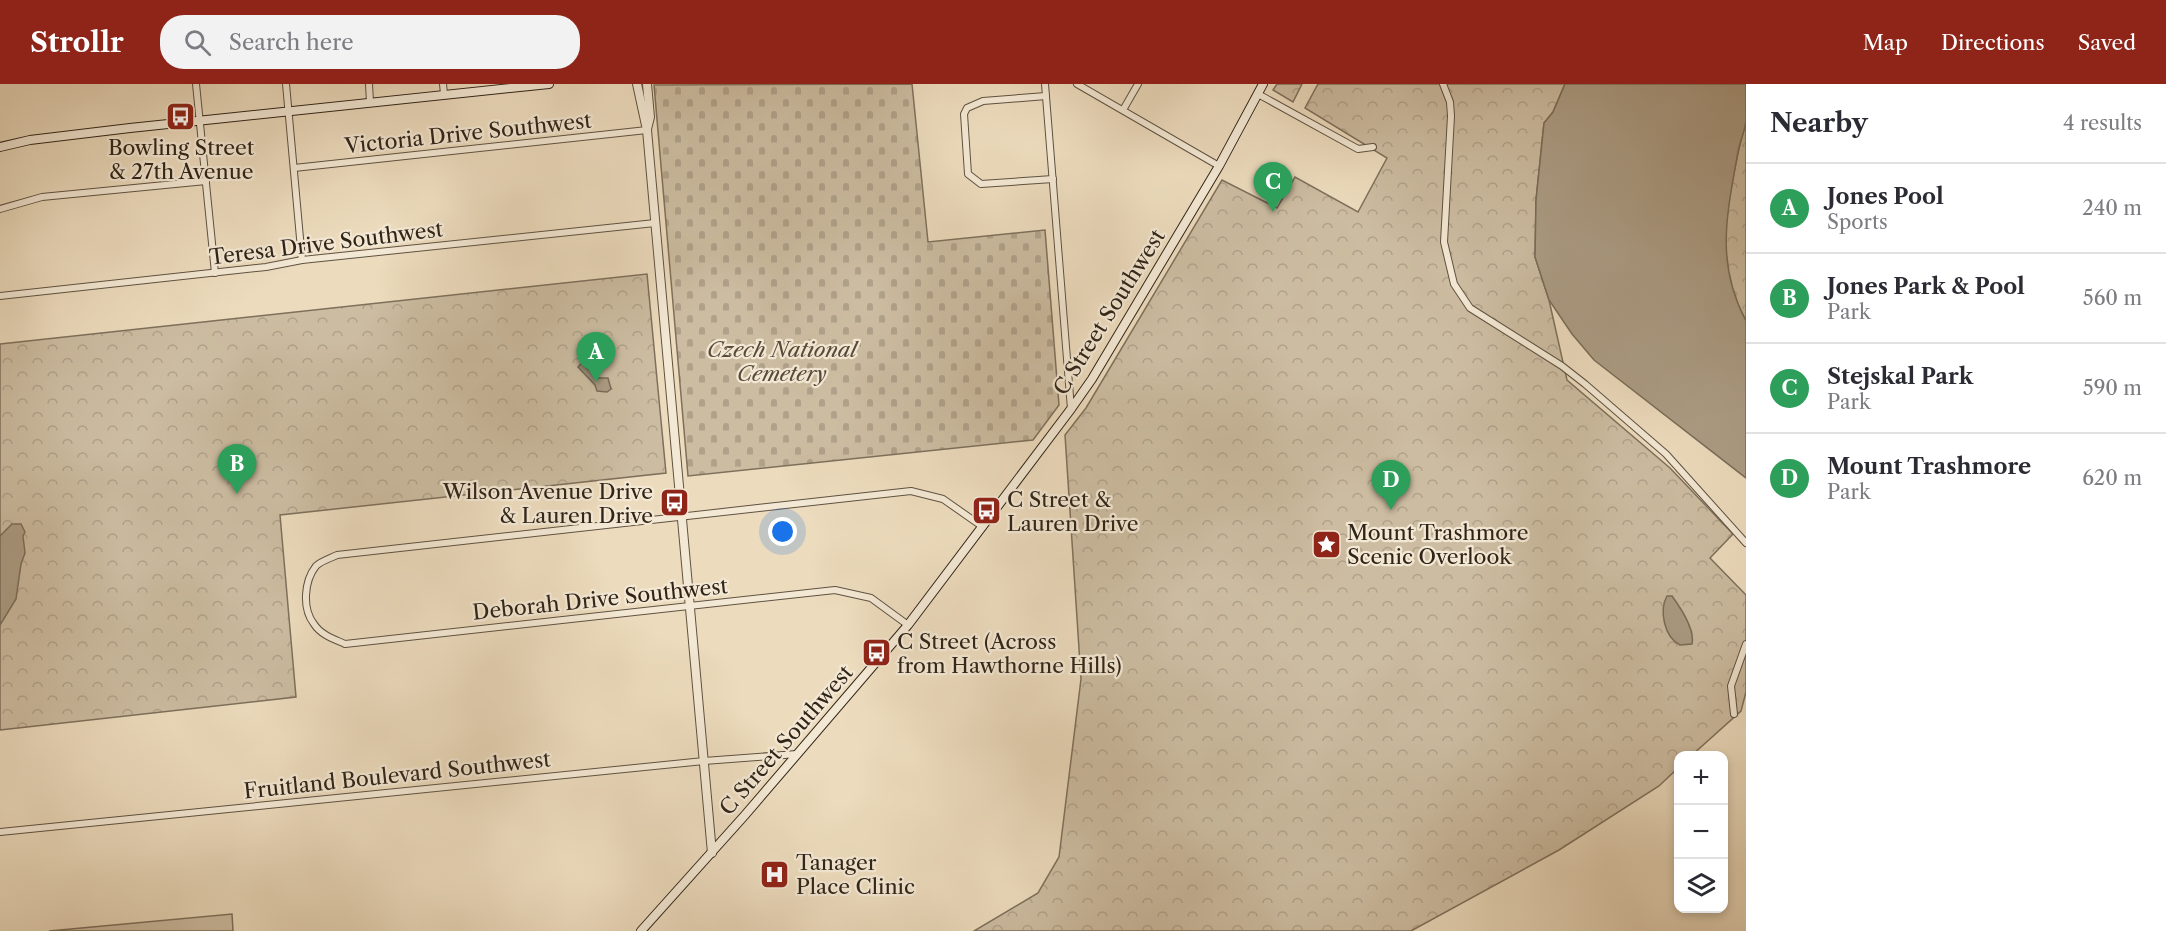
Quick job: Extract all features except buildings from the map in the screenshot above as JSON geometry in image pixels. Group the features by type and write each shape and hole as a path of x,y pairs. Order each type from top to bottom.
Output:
{"main road":[{"path":"0,147 42,138 549,84"},
{"name":"C Street Southwest","path":"642,931 712,853 908,624 1071,409 1092,379 1219,166 1263,84"}],"street":[{"path":"196,84 215,273"},
{"path":"286,84 302,260"},
{"path":"369,84 370,102"},
{"path":"443,84 444,94"},
{"path":"637,84 647,130 712,853"},
{"path":"647,84 650,117 647,130"},
{"path":"1045,84 1071,409"},
{"path":"1077,84 1219,166"},
{"path":"1124,110 1138,84"},
{"path":"1443,84 1450,102 1451,116 1444,242 1454,284 1470,308 1562,366 1666,454 1746,543"},
{"path":"1258,94 1358,149 1373,147"},
{"path":"1046,96 983,101 967,108 964,114 968,174 973,181 981,184 1053,179"},
{"name":"Victoria Drive Southwest","path":"294,168 647,130"},
{"path":"0,209 42,197 206,181"},
{"name":"Teresa Drive Southwest","path":"0,296 215,273 302,260 655,223"},
{"path":"682,516 911,491 944,499 983,527"},
{"name":"Deborah Drive Southwest","path":"682,516 337,555 317,566 307,586 307,604 314,625 328,637 345,644 844,590 880,602 908,624"},
{"path":"1734,714 1731,686 1746,644"},
{"name":"Fruitland Boulevard Southwest","path":"0,832 704,761 797,754"}],"green space":[{"name":"Czech National Cemetery","path":"912,84 928,242 1045,230 1059,405 1033,440 688,476 654,85"},
{"path":"1277,84 1302,84 1293,102 1273,90"},
{"path":"1318,84 1565,84 1553,112 1544,123 1536,200 1535,257 1549,300 1567,380 1670,468 1733,534 1710,558 1746,595 1746,692 1741,711 1696,751 1674,751 1674,772 1659,786 1559,850 1411,931 974,931 1038,893 1059,857 1081,679 1065,435 1086,408 1222,180 1277,208 1295,177 1358,212 1387,158 1305,108"},
{"path":"1746,123 1746,321 1730,284 1725,260 1725,246 1731,191"},
{"path":"647,274 666,473 280,515 296,697 0,730 0,344"},
{"path":"232,914 233,931 49,931"}],"shaded area":[{"path":"1565,84 1746,84 1745,129 1738,152 1730,196 1726,238 1730,278 1746,321 1746,478 1594,360 1572,334 1549,300 1535,257 1536,200 1544,123 1553,112"},
{"path":"600,356 606,363 594,375 596,378 608,378 611,389 607,392 597,391 595,385 578,367 582,363 588,369"},
{"path":"12,524 21,524 25,532 23,536 25,553 21,564 16,599 0,625 0,536"},
{"path":"1667,596 1672,596 1686,619 1691,632 1692,644 1680,645 1670,636 1663,616"}],"place":[{"name":"Bowling Street & 27th Avenue","path":"181,116"},
{"name":"Stejskal Park","path":"1273,212"},
{"name":"Jones Pool","path":"596,382"},
{"name":"Jones Park & Pool","path":"237,494"},
{"name":"Wilson Avenue Drive & Lauren Drive","path":"674,503"},
{"name":"Mount Trashmore","path":"1391,510"},
{"name":"C Street & Lauren Drive","path":"986,511"},
{"name":"Mount Trashmore Scenic Overlook","path":"1326,544"},
{"name":"C Street (Across from Hawthorne Hills)","path":"876,653"},
{"name":"Tanager Place Clinic","path":"775,874"}]}
